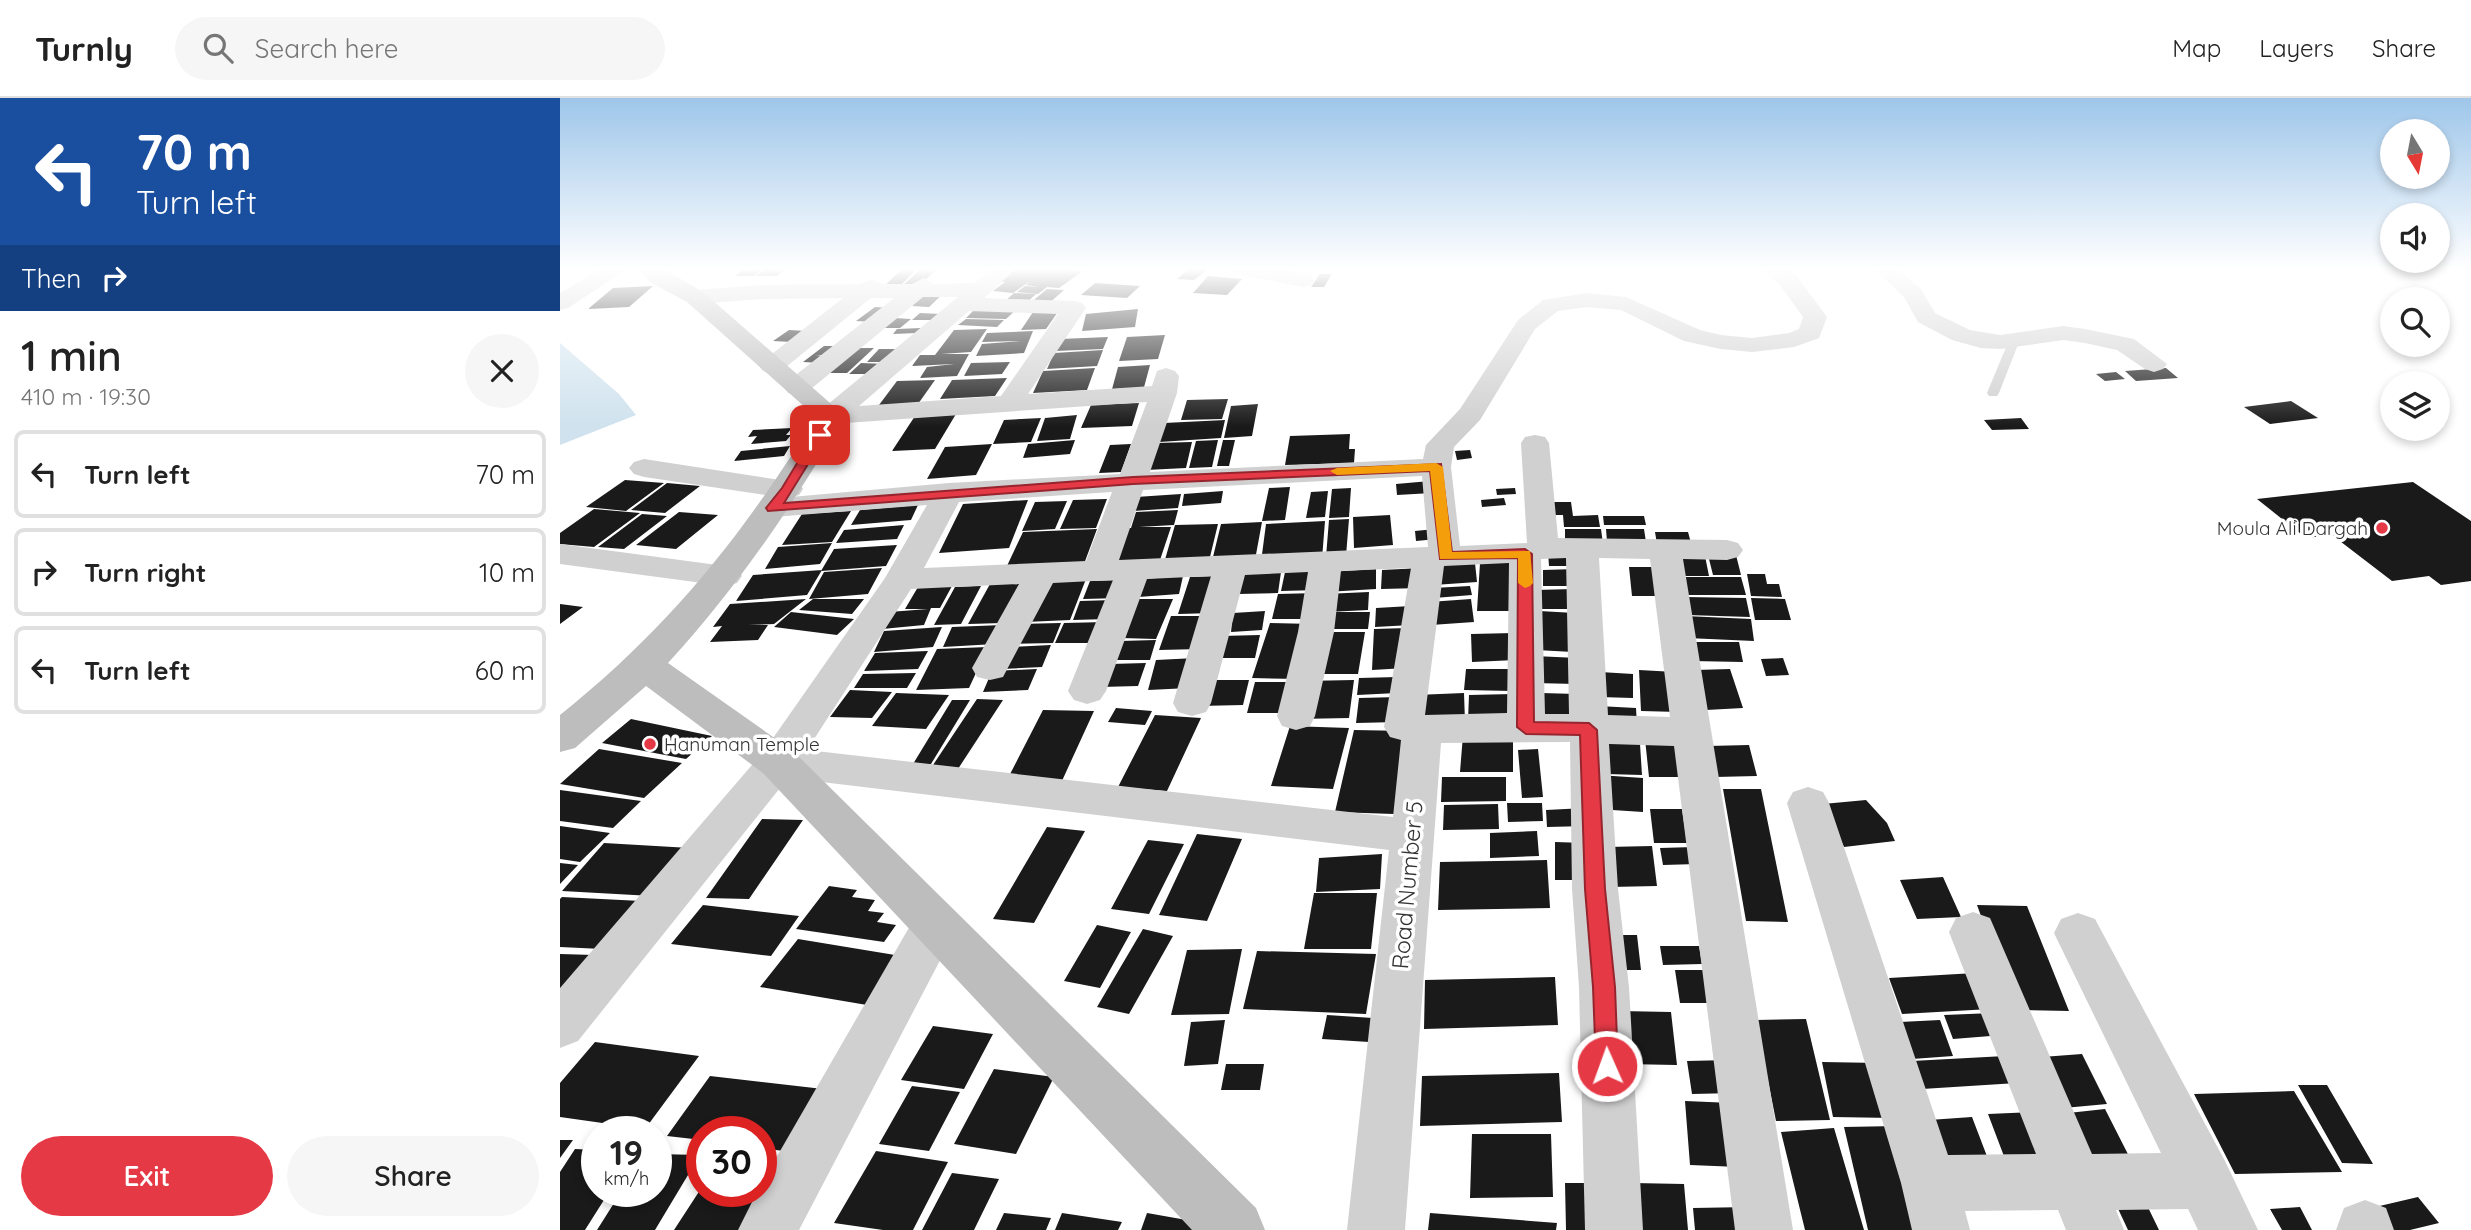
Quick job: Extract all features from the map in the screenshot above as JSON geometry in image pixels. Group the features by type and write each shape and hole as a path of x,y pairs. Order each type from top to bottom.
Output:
{"street":[{"path":"722,321 831,416 1010,402 1165,384 1099,570"},
{"path":"772,366 829,321"},
{"path":"797,387 880,321"},
{"path":"560,737 645,665 724,576 780,498 831,416 943,321"},
{"path":"1010,402 1065,321"},
{"path":"1531,321 1470,414 1440,445 1436,467 1437,557 1404,727 1526,727 1689,732"},
{"path":"1661,321 1693,336 1752,345 1794,341 1810,333 1814,321"},
{"path":"1931,321 1982,341 2013,342 2063,333 2095,338 2135,349 2154,365"},
{"path":"1535,443 1550,550 1589,730 1595,889 1604,987 1614,1230"},
{"path":"644,468 780,498 1436,467"},
{"path":"560,1025 778,762 901,579 949,492"},
{"path":"1665,548 1689,732 1764,1230"},
{"path":"1526,727 1550,550"},
{"path":"901,579 1326,563 1550,550 1727,550"},
{"path":"560,554 724,576"},
{"path":"1296,716 1316,632 1326,563"},
{"path":"1192,703 1231,566"},
{"path":"1087,691 1135,569"},
{"path":"990,668 1042,573"},
{"path":"645,665 778,762 1234,1230"},
{"name":"Road Number 5","path":"1376,1230 1410,836 1422,729"},
{"path":"778,762 1410,836"},
{"path":"1808,803 1935,1206 2086,1207 2205,1181"},
{"path":"767,1230 935,926"},
{"path":"1973,932 2086,1207"},
{"path":"2078,933 2229,1230"}],"lane":[{"path":"1993,393 2013,342"}],"water":[{"path":"560,343 619,394 636,415 560,445"}],"building":[{"path":"891,321 909,321 900,328 882,328"},
{"path":"964,321 1003,321 997,327 958,325"},
{"path":"1027,321 1052,321 1046,329 1021,330"},
{"path":"1084,321 1136,321 1135,327 1082,331"},
{"path":"921,328 917,333 893,334 897,329"},
{"path":"987,329 971,352 941,354 969,354 957,376 920,378 927,367 954,364 912,366 920,355 935,355 954,330"},
{"path":"789,330 807,331 792,342 773,341"},
{"path":"1033,331 1024,353 976,356 982,344 1022,341 982,342 987,333"},
{"path":"1165,335 1158,359 1119,361 1127,337"},
{"path":"1108,337 1103,349 1055,351 1060,339"},
{"path":"824,346 843,346 832,355 816,355 830,357 822,363 803,362"},
{"path":"847,348 874,348 847,373 821,373"},
{"path":"879,349 898,349 886,362 867,362"},
{"path":"1103,350 1097,366 1047,369 1054,353"},
{"path":"1010,362 1002,374 964,376 971,363"},
{"path":"861,363 887,364 875,374 849,374"},
{"path":"1150,365 1143,391 1111,393 1118,367"},
{"path":"1095,368 1087,390 1033,393 1043,371"},
{"path":"2166,368 2178,378 2136,381 2125,371"},
{"path":"2116,372 2125,379 2105,381 2096,374"},
{"path":"1007,378 995,396 940,399 952,380"},
{"path":"935,380 918,404 879,405 897,381"},
{"path":"1228,399 1222,419 1181,420 1187,400"},
{"path":"2291,401 2318,418 2270,424 2244,407"},
{"path":"1139,403 1132,426 1081,428 1091,405"},
{"path":"1258,404 1252,436 1224,438 1231,406"},
{"path":"956,414 935,449 892,451 915,416"},
{"path":"1077,415 1070,439 1037,441 1045,418"},
{"path":"1041,418 1031,442 993,444 1004,420"},
{"path":"2021,418 2029,429 1992,430 1984,420"},
{"path":"1225,420 1221,438 1159,442 1164,423"},
{"path":"792,428 786,435 791,435 786,441 751,444 757,436 748,437 753,430"},
{"path":"1350,434 1349,449 1355,449 1354,463 1285,465 1290,436"},
{"path":"1075,440 1070,454 1023,458 1028,444"},
{"path":"1218,440 1212,467 1189,468 1196,441"},
{"path":"1223,440 1235,440 1229,466 1217,466"},
{"path":"1192,442 1186,468 1146,470 1155,443"},
{"path":"992,444 976,475 927,479 945,447"},
{"path":"1131,444 1121,472 1099,473 1110,445"},
{"path":"790,446 784,456 734,461 741,451"},
{"path":"1470,450 1472,458 1457,460 1455,451"},
{"path":"625,480 664,483 626,511 586,507"},
{"path":"1430,481 1432,493 1397,495 1396,484"},
{"name":"Moula Ali Dargah","path":"2413,482 2471,521 2471,581 2441,585 2429,576 2392,581 2332,535 2306,538 2257,499"},
{"path":"667,483 700,486 665,513 631,510"},
{"path":"1290,487 1285,520 1262,521 1269,488"},
{"path":"1351,488 1349,517 1329,518 1332,489"},
{"path":"1515,488 1516,494 1497,495 1496,489"},
{"path":"1223,491 1221,503 1182,506 1184,494"},
{"path":"1328,491 1325,517 1306,518 1311,492"},
{"path":"1181,494 1178,508 1133,511 1136,497"},
{"path":"1504,498 1506,505 1482,507 1481,500"},
{"path":"1107,499 1096,528 1060,529 1073,500"},
{"path":"1028,500 1009,548 939,553 963,504"},
{"path":"1067,501 1055,529 1022,531 1035,502"},
{"path":"1550,502 1571,502 1573,516 1598,515 1600,527 1564,527 1563,515 1551,515"},
{"path":"918,505 911,520 851,525 860,510"},
{"path":"594,509 640,513 594,547 560,544 560,533"},
{"path":"1178,510 1174,525 1139,527 1171,527 1159,563 1110,565 1124,528 1131,528 1136,512"},
{"path":"851,511 832,542 782,545 802,514"},
{"path":"679,512 718,515 676,549 636,545"},
{"path":"642,514 667,516 624,549 598,547"},
{"path":"1390,515 1393,545 1354,548 1353,517"},
{"path":"1603,516 1644,516 1646,525 1604,525"},
{"path":"1349,519 1346,556 1326,557 1329,520"},
{"path":"1325,521 1322,559 1261,562 1266,524"},
{"path":"1262,522 1255,560 1212,561 1221,524"},
{"path":"1218,524 1209,561 1164,563 1175,525"},
{"path":"904,525 897,539 836,543 844,530"},
{"path":"1097,529 1084,564 1006,568 1023,532"},
{"path":"1435,529 1437,539 1416,541 1415,531"},
{"path":"1565,529 1601,529 1603,544 1565,544"},
{"path":"1606,529 1644,529 1646,542 1607,542"},
{"path":"1655,532 1688,532 1691,543 1657,544"},
{"path":"832,543 820,564 765,569 778,547"},
{"path":"897,545 886,566 821,571 834,549"},
{"path":"1572,551 1575,566 1549,566 1548,552"},
{"path":"1708,555 1736,555 1741,575 1713,575"},
{"path":"1678,556 1705,556 1709,576 1681,576"},
{"path":"1475,563 1477,582 1434,585 1432,566"},
{"path":"1480,563 1516,563 1515,611 1477,611"},
{"path":"1629,567 1659,567 1663,596 1632,596"},
{"path":"882,568 868,594 809,599 824,572"},
{"path":"1421,568 1421,588 1381,589 1382,570"},
{"path":"1376,569 1376,589 1326,592 1328,572"},
{"path":"1576,569 1577,586 1543,586 1543,570"},
{"path":"822,570 807,595 736,601 753,575"},
{"path":"1322,571 1319,590 1281,591 1285,572"},
{"path":"1281,572 1278,593 1238,594 1242,574"},
{"path":"1747,574 1765,574 1767,584 1779,584 1782,597 1751,596"},
{"path":"1183,576 1179,594 1138,597 1143,579"},
{"path":"1224,576 1214,613 1178,614 1190,577"},
{"path":"1684,577 1741,577 1746,595 1687,595"},
{"path":"1086,579 1070,620 1025,622 1043,581"},
{"path":"1128,580 1121,598 1083,599 1090,581"},
{"path":"990,584 1022,584 1002,623 968,624"},
{"path":"952,586 940,608 931,608 924,625 882,629 889,612 928,609 905,609 918,587"},
{"path":"981,586 961,624 934,625 955,587"},
{"path":"1470,586 1472,595 1434,598 1433,588"},
{"path":"1573,589 1575,609 1536,609 1535,590"},
{"path":"1369,592 1368,610 1328,612 1370,612 1368,629 1322,629 1325,594"},
{"path":"1318,593 1313,619 1272,619 1278,594"},
{"path":"1685,597 1746,598 1750,617 1687,615"},
{"path":"1751,598 1785,599 1791,620 1755,620"},
{"path":"806,599 774,624 748,625 768,625 758,640 710,642 722,626 713,627 730,604"},
{"path":"813,599 864,599 852,614 799,610"},
{"path":"1138,599 1173,599 1156,639 1121,638"},
{"path":"1471,599 1474,622 1431,625 1429,602"},
{"path":"1114,600 1107,619 1073,620 1080,601"},
{"path":"560,604 583,607 560,624"},
{"path":"1411,606 1411,625 1375,627 1376,608"},
{"path":"1265,611 1262,630 1231,632 1233,613"},
{"path":"1539,611 1575,613 1573,652 1536,650"},
{"path":"791,612 854,619 837,635 774,627"},
{"path":"1171,616 1211,616 1200,649 1159,650"},
{"path":"1685,616 1751,619 1754,641 1687,638"},
{"path":"1106,622 1097,643 1055,643 1064,623"},
{"path":"1061,623 1053,643 1009,644 1019,624"},
{"path":"1270,623 1314,624 1299,679 1252,678"},
{"path":"1003,625 995,644 943,647 952,627"},
{"path":"942,627 933,647 874,652 884,631"},
{"path":"1408,628 1406,668 1372,670 1374,629"},
{"path":"1320,632 1365,632 1358,674 1310,674"},
{"path":"1514,633 1516,660 1472,662 1471,634"},
{"path":"1260,635 1255,658 1215,658 1221,636"},
{"path":"1156,640 1150,660 1112,660 1120,641"},
{"path":"1689,642 1739,642 1743,662 1692,661"},
{"path":"1051,645 1042,667 1002,669 1011,647"},
{"path":"988,647 969,688 916,690 937,649"},
{"path":"928,651 918,669 864,671 875,653"},
{"path":"1534,656 1578,658 1577,684 1533,683"},
{"path":"1196,658 1189,688 1148,690 1156,660"},
{"path":"1783,658 1789,675 1766,676 1761,659"},
{"path":"1146,663 1138,686 1100,687 1110,664"},
{"path":"1037,669 1028,690 983,692 992,671"},
{"path":"1466,669 1513,669 1513,691 1464,690"},
{"path":"1730,669 1743,708 1706,710 1695,670"},
{"path":"1639,670 1675,672 1679,712 1641,711"},
{"path":"1600,672 1633,674 1633,698 1599,697"},
{"path":"916,673 907,688 854,688 863,674"},
{"path":"1397,677 1397,693 1357,695 1359,678"},
{"path":"1207,680 1249,680 1243,705 1199,706"},
{"path":"1354,680 1349,718 1297,719 1304,681"},
{"path":"1255,682 1295,682 1289,713 1247,713"},
{"path":"850,690 892,692 872,718 830,717"},
{"path":"896,693 949,695 926,729 872,726"},
{"path":"1464,693 1465,722 1415,724 1416,695"},
{"path":"1541,693 1577,694 1578,723 1541,723"},
{"path":"1513,694 1514,720 1468,721 1469,695"},
{"path":"1399,697 1398,722 1356,723 1359,698"},
{"path":"977,699 1003,700 956,772 929,771"},
{"path":"952,700 970,700 931,764 913,764"},
{"path":"1598,706 1636,708 1637,726 1598,724"},
{"path":"1116,708 1152,711 1145,725 1108,722"},
{"path":"1043,710 1094,711 1061,783 1006,782"},
{"path":"1155,715 1201,718 1167,791 1118,787"},
{"path":"631,719 712,736 686,759 602,743"},
{"path":"1290,726 1349,728 1333,789 1271,786"},
{"path":"1354,730 1408,731 1394,814 1335,812"},
{"path":"1463,735 1513,735 1513,772 1460,772"},
{"path":"1645,739 1682,739 1689,777 1649,777"},
{"path":"1606,743 1640,744 1642,775 1606,774"},
{"path":"1749,745 1757,776 1715,777 1708,746"},
{"path":"599,749 682,763 644,798 560,784"},
{"path":"1538,749 1543,797 1522,798 1518,750"},
{"path":"1598,775 1643,778 1643,812 1597,809"},
{"path":"1442,777 1506,777 1506,801 1441,802"},
{"path":"1723,789 1761,789 1788,922 1746,921"},
{"path":"560,790 641,801 613,828 560,821"},
{"path":"1866,800 1887,823 1895,841 1844,847 1823,804"},
{"path":"1507,803 1542,803 1543,821 1508,822"},
{"path":"1498,804 1499,829 1443,830 1444,805"},
{"path":"1585,808 1587,826 1547,827 1546,810"},
{"path":"1650,809 1682,809 1687,843 1654,843"},
{"path":"762,819 803,820 749,899 706,898"},
{"path":"560,826 610,833 580,862 560,859"},
{"path":"1047,827 1085,831 1034,923 993,919"},
{"path":"1537,831 1539,856 1490,858 1490,833"},
{"path":"1197,834 1242,839 1207,921 1159,915"},
{"path":"1148,840 1184,844 1149,914 1111,909"},
{"path":"1555,842 1585,843 1587,880 1555,880"},
{"path":"604,843 690,848 652,896 562,891"},
{"path":"1652,846 1657,886 1610,887 1607,847"},
{"path":"1694,847 1697,864 1663,865 1660,848"},
{"path":"1382,854 1380,889 1316,892 1319,858"},
{"path":"1547,860 1550,908 1438,910 1440,862"},
{"path":"560,863 578,865 560,884"},
{"path":"1943,877 1961,917 1917,919 1900,880"},
{"path":"829,886 857,890 852,897 875,900 868,911 884,913 877,922 896,925 884,942 796,929"},
{"path":"1314,893 1377,893 1371,949 1304,949"},
{"path":"562,897 641,901 602,949 560,947"},
{"path":"703,905 799,916 771,956 671,944"},
{"path":"1977,905 2027,906 2069,1011 2015,1010"},
{"path":"1097,925 1131,932 1100,988 1064,981"},
{"path":"1143,929 1173,936 1129,1014 1097,1007"},
{"path":"1611,935 1637,935 1641,970 1613,970"},
{"path":"798,939 901,956 867,1005 760,987"},
{"path":"1660,946 1699,946 1702,964 1663,965"},
{"path":"1242,949 1229,1014 1171,1015 1187,950"},
{"path":"1257,951 1376,954 1366,1014 1243,1009"},
{"path":"560,954 594,955 560,998"},
{"path":"1675,970 1719,970 1724,1003 1680,1003"},
{"path":"1975,973 1990,1009 1902,1014 1889,978"},
{"path":"1555,977 1558,1025 1424,1029 1425,980"},
{"path":"1620,1011 1671,1012 1677,1065 1624,1064"},
{"path":"1993,1013 2003,1035 1953,1039 1944,1015"},
{"path":"1327,1015 1373,1018 1369,1042 1322,1039"},
{"path":"1806,1019 1830,1120 1776,1121 1756,1020"},
{"path":"1225,1020 1218,1064 1184,1066 1191,1022"},
{"path":"1940,1020 1953,1056 1912,1059 1900,1022"},
{"path":"933,1026 993,1034 964,1089 901,1080"},
{"path":"595,1042 699,1056 655,1116 581,1116 581,1120 560,1117 560,1083"},
{"path":"2082,1054 2107,1104 2053,1109 2029,1058"},
{"path":"2005,1056 2017,1083 1922,1089 1912,1061"},
{"path":"1730,1060 1736,1093 1692,1094 1687,1061"},
{"path":"1822,1062 1880,1063 1893,1118 1833,1117"},
{"path":"1226,1064 1264,1064 1260,1090 1221,1090"},
{"path":"994,1069 1054,1077 1016,1154 954,1144"},
{"path":"1559,1073 1562,1122 1420,1126 1422,1076"},
{"path":"710,1076 823,1089 784,1151 777,1150 777,1116 686,1116 686,1138 672,1137 672,1129"},
{"path":"2298,1085 2327,1085 2373,1164 2342,1163"},
{"path":"912,1086 960,1092 929,1151 879,1144"},
{"path":"2294,1091 2342,1172 2235,1174 2194,1094"},
{"path":"1685,1101 1732,1103 1739,1167 1690,1165"},
{"path":"2105,1109 2134,1166 2085,1170 2059,1114"},
{"path":"2034,1112 2061,1178 2013,1180 1988,1114"},
{"path":"1972,1117 1993,1172 1949,1175 1929,1120"},
{"path":"1897,1126 1926,1230 1868,1230 1844,1127"},
{"path":"1834,1128 1864,1230 1805,1230 1781,1132"},
{"path":"1472,1134 1551,1134 1553,1197 1470,1198"},
{"path":"560,1140 573,1140 560,1158"},
{"path":"575,1149 581,1149 581,1207 600,1207 585,1230 560,1230 560,1172"},
{"path":"876,1151 948,1162 913,1230 883,1230 834,1223"},
{"path":"672,1154 686,1155 686,1178 672,1202"},
{"path":"952,1173 999,1179 974,1230 922,1230"},
{"path":"1565,1183 1600,1183 1603,1230 1566,1230"},
{"path":"1633,1183 1684,1184 1688,1230 1636,1230"},
{"path":"2142,1195 2159,1230 2128,1230 2113,1198"},
{"path":"2418,1197 2439,1223 2410,1230 2388,1230 2371,1208"},
{"path":"612,1207 669,1207 655,1230 597,1230"},
{"path":"689,1207 753,1207 739,1230 674,1230"},
{"path":"1749,1207 1752,1230 1695,1230 1693,1208"},
{"path":"2300,1207 2312,1230 2282,1230 2270,1209"},
{"path":"1004,1213 1051,1218 1046,1230 996,1230"},
{"path":"1062,1213 1122,1222 1118,1230 1055,1230"},
{"path":"1147,1213 1215,1225 1214,1230 1141,1230"},
{"path":"1430,1213 1557,1223 1556,1230 1428,1230"}],"slow traffic":[{"path":"1337,471 1436,467 1445,556 1525,554 1525,583"}],"place":[{"name":"Moula Ali Dargah","path":"2382,528"},
{"name":"Hanuman Temple","path":"650,744"}],"route":[{"path":"820,435 788,489 773,508 949,492 1133,480 1436,467 1445,556 1525,554 1526,727 1589,730 1595,889 1604,987 1607,1066"}]}
